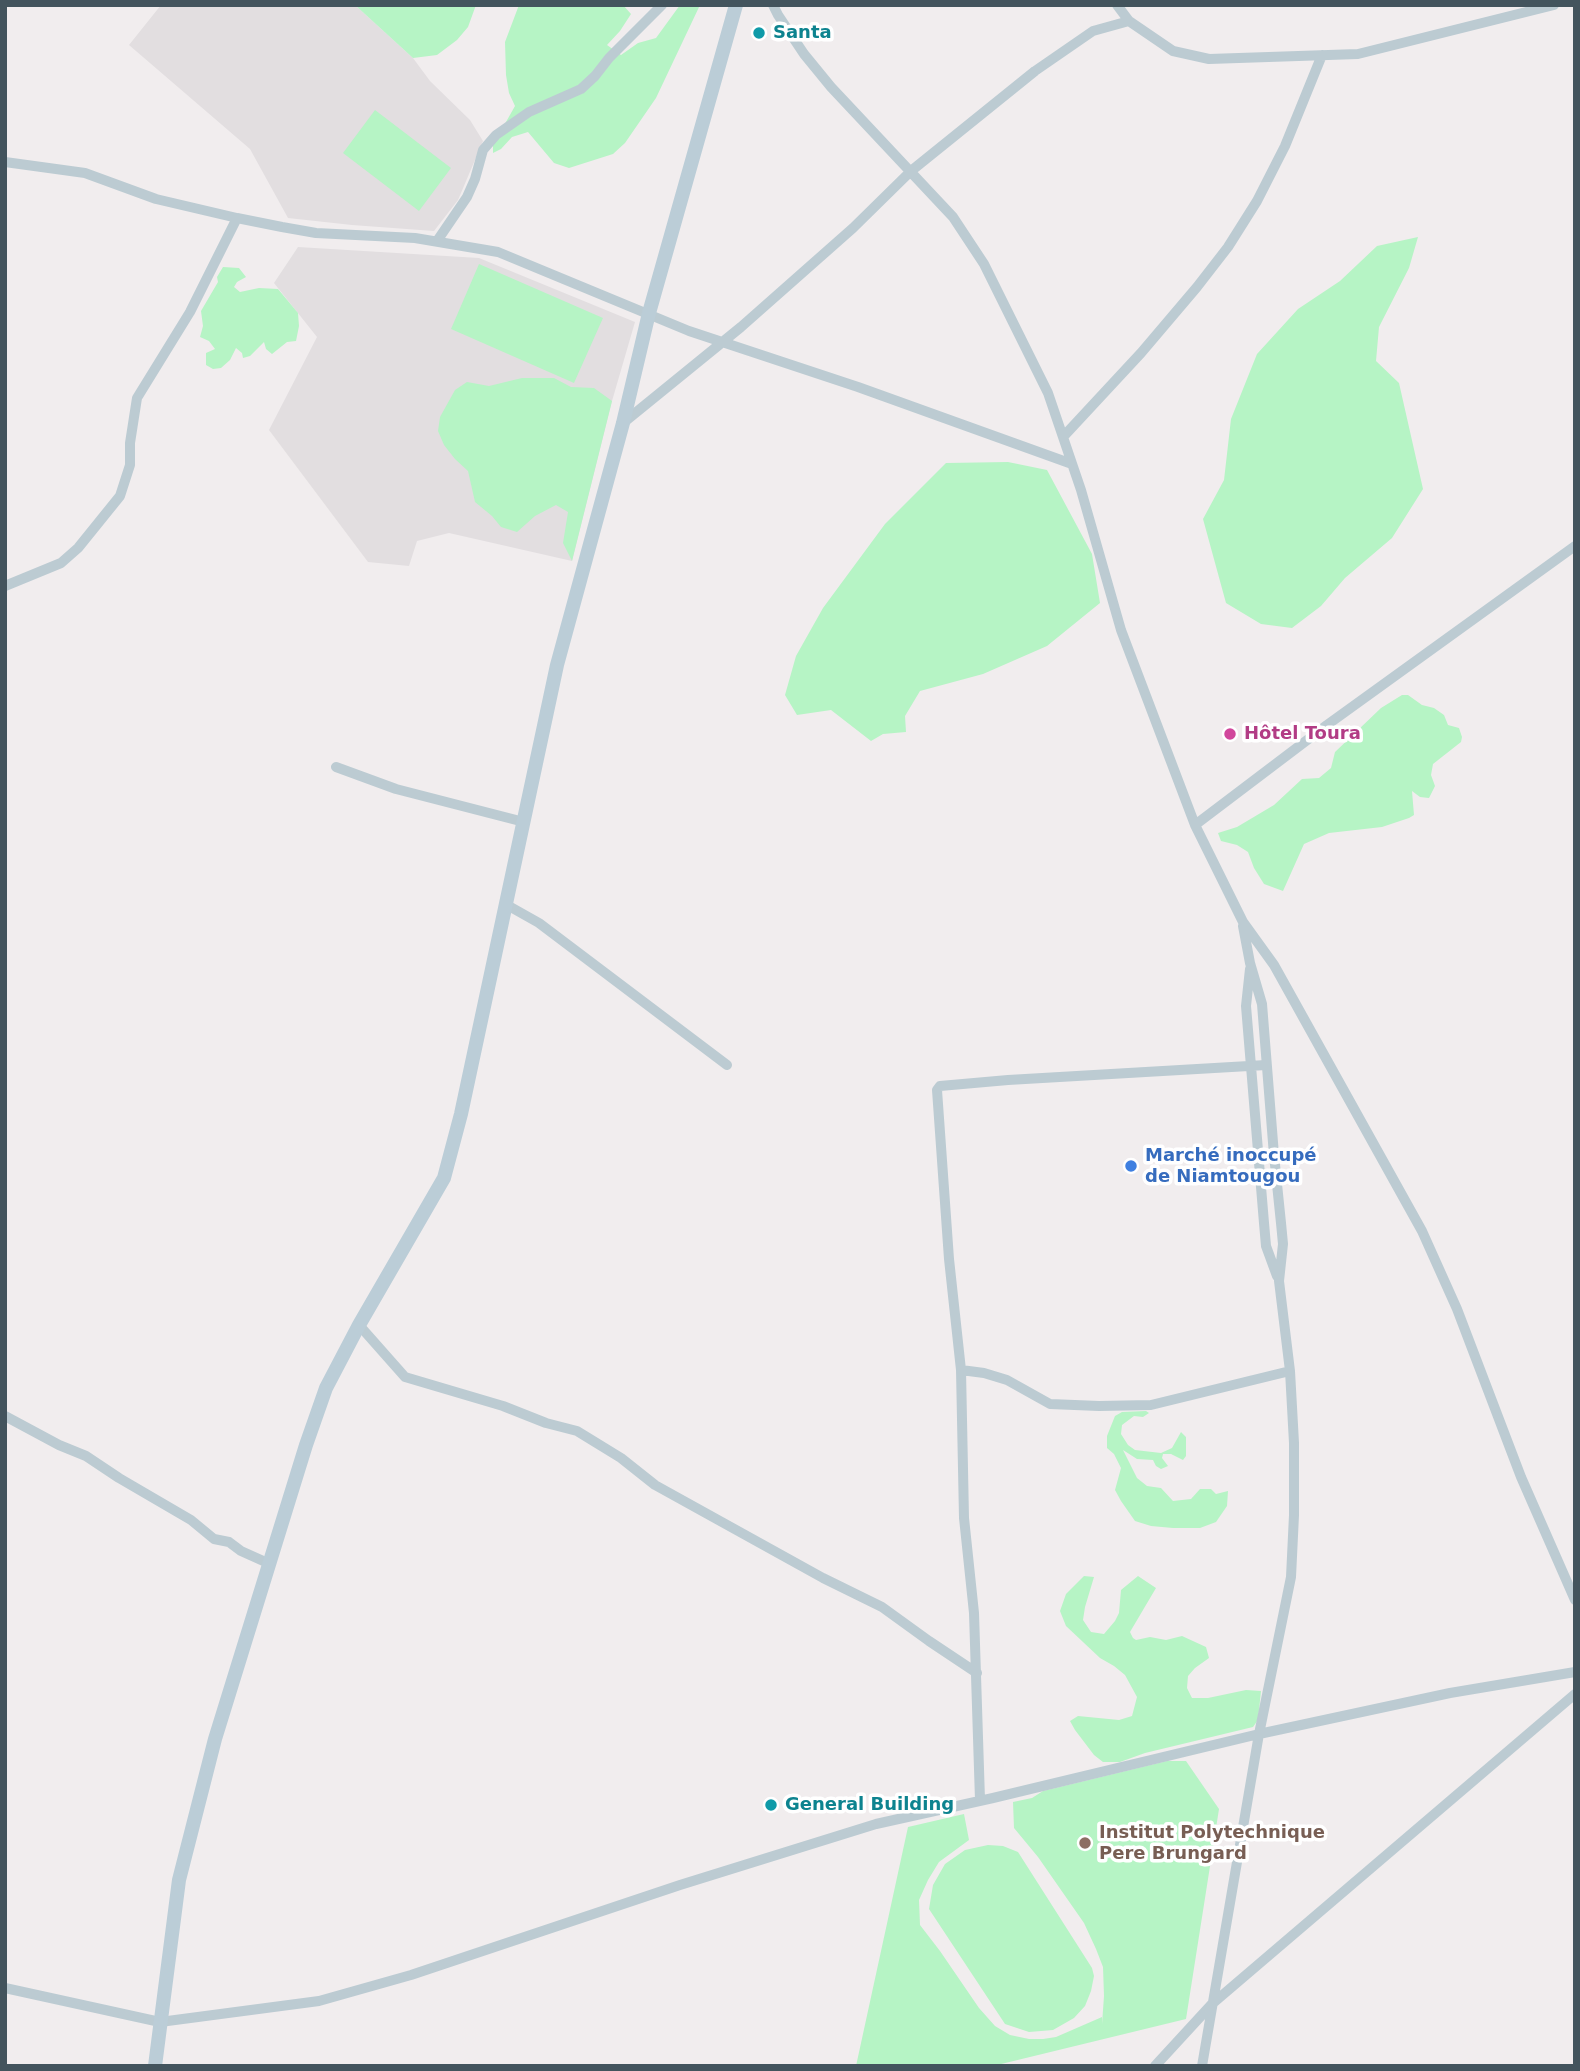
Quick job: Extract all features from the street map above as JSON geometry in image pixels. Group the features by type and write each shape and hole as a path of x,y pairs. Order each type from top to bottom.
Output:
{"main road":[{"path":"155,2066 179,1880 215,1739 306,1445 326,1388 444,1178 461,1114 557,665 623,423 649,313 736,5"}],"street":[{"path":"437,241 467,197 483,150 496,135 529,112 581,89 662,5"},
{"path":"774,5 804,54 824,79 953,217 984,264 1048,394 1072,464 1121,630 1195,825 1242,922 1274,965 1422,1231 1457,1308 1521,1477 1575,1600"},
{"path":"1117,5 1129,21 1173,51 1209,59 1358,54 1554,5"},
{"path":"623,423 724,341 853,228 911,171 1045,64 1093,31 1129,21"},
{"path":"1063,437 1198,287 1228,247 1257,201 1285,146 1322,55"},
{"path":"5,162 85,173 156,199 316,233 415,237 498,252 689,331 1072,464"},
{"path":"5,586 61,563 78,548 120,496 130,465 130,443 138,398 190,312 237,218"},
{"path":"1195,825 1295,748 1575,546"},
{"path":"335,767 396,789 524,822"},
{"path":"506,905 539,923 727,1065"},
{"path":"1202,2066 1259,1734 1290,1577 1294,1515 1290,1371 1279,1281 1283,1244 1262,1004 1242,922"},
{"path":"1250,963 1246,1006 1266,1246 1279,1281"},
{"path":"980,1800 974,1613 964,1518 961,1370 937,1090 940,1086 1266,1065"},
{"path":"1259,1157 1274,1155"},
{"path":"1264,1223 1281,1223"},
{"path":"359,1325 405,1377 577,1431 621,1458 655,1485 823,1578 882,1607 977,1673"},
{"path":"961,1370 1007,1380 1050,1404 1099,1406 1151,1405 1290,1371"},
{"path":"5,1416 86,1456 191,1520 215,1539 229,1542 241,1551 270,1564"},
{"path":"5,1988 160,2022 319,2001 411,1975 680,1885 876,1824 1259,1734 1450,1693 1575,1672"},
{"path":"1155,2066 1212,2004 1575,1694"}],"shaded area":[{"path":"161,5 355,5 413,58 430,81 470,120 483,141 458,200 434,231 288,218 250,149 129,45"},
{"path":"298,247 479,258 635,322 612,401 572,561 449,533 417,541 409,566 368,562 269,430 317,337 274,283"}],"green space":[{"path":"355,5 476,5 468,27 457,40 437,55 413,58"},
{"path":"519,5 623,5 631,14 607,45 621,55 638,43 656,38 680,5 700,5 656,98 625,143 613,154 569,168 554,163 528,132 512,137 493,153 493,145 515,106 509,93 506,75 505,42"},
{"path":"375,110 451,168 419,211 343,153"},
{"path":"1418,237 1409,268 1379,327 1376,361 1399,383 1423,489 1392,538 1345,578 1321,606 1292,628 1261,624 1226,603 1203,519 1224,480 1231,419 1257,354 1298,309 1340,281 1377,246"},
{"path":"479,264 603,318 574,383 451,329"},
{"path":"223,267 239,268 246,277 234,287 240,292 259,288 278,289 298,313 296,341 287,342 272,354 266,349 264,342 250,356 243,358 236,348 230,360 221,368 213,369 206,365 206,353 215,349 209,341 200,337 203,326 201,311 218,282 217,277"},
{"path":"522,378 554,378 571,387 594,388 612,401 572,561 563,543 568,512 556,505 535,516 517,532 501,527 475,502 468,471 444,445 438,431 440,417 455,390 467,382 489,386"},
{"path":"1008,462 1047,470 1092,554 1100,603 1047,646 983,674 920,691 905,716 906,732 883,734 871,741 831,710 797,715 785,695 796,656 823,608 885,524 946,463"},
{"path":"1402,695 1408,695 1444,715 1448,725 1459,728 1462,737 1461,742 1433,764 1431,775 1435,786 1429,798 1420,797 1412,791 1414,815 1409,818 1382,827 1329,833 1304,844 1283,891 1264,884 1248,852 1237,845 1221,841 1218,833 1237,827 1274,805 1302,779 1319,778 1331,768 1335,752 1381,708"},
{"path":"1122,1412 1149,1413 1143,1417 1134,1416 1122,1425 1121,1434 1128,1445 1135,1450 1161,1453 1172,1448 1181,1432 1186,1437 1186,1456 1183,1460 1171,1454 1163,1454 1162,1458 1168,1466 1161,1469 1153,1460 1137,1459 1123,1450 1137,1478 1147,1486 1161,1488 1173,1501 1191,1499 1200,1489 1211,1489 1216,1494 1228,1491 1227,1506 1216,1522 1200,1528 1151,1526 1135,1521 1121,1501 1115,1490 1121,1468 1114,1454 1107,1448 1107,1436 1115,1416"},
{"path":"1084,1576 1094,1577 1083,1620 1091,1632 1104,1634 1115,1621 1119,1613 1121,1590 1138,1576 1156,1588 1130,1632 1133,1638 1166,1640 1182,1636 1206,1647 1209,1658 1188,1676 1187,1688 1192,1698 1208,1698 1246,1690 1261,1691 1258,1720 1253,1727 1145,1753 1120,1762 1103,1762 1094,1755 1070,1721 1078,1716 1119,1720 1132,1716 1137,1697 1125,1675 1100,1658 1066,1626 1060,1611 1066,1594"},
{"name":"Institut Polytechnique Pere Brungard","path":"1167,1761 1186,1761 1219,1809 1186,2019 993,2066 856,2066 908,1827 964,1814 969,1840 939,1862 928,1880 919,1900 920,1925 979,2008 995,2026 1010,2035 1043,2039 1056,2037 1102,2017 1102,2024 1103,1967 1096,1949 1084,1923 1038,1857 1014,1828 1013,1802 1032,1798 1043,1791"},
{"path":"988,1845 1003,1846 1018,1852 1092,1968 1094,1976 1085,2006 1074,2018 1053,2030 1029,2032 1005,2024 929,1909 933,1885 945,1864 965,1850"}],"place":[{"name":"Santa","path":"759,33"},
{"name":"Hôtel Toura","path":"1230,734"},
{"name":"Marché inoccupé de Niamtougou","path":"1131,1166"},
{"name":"General Building","path":"771,1805"},
{"name":"Institut Polytechnique Pere Brungard","path":"1085,1843"}]}
